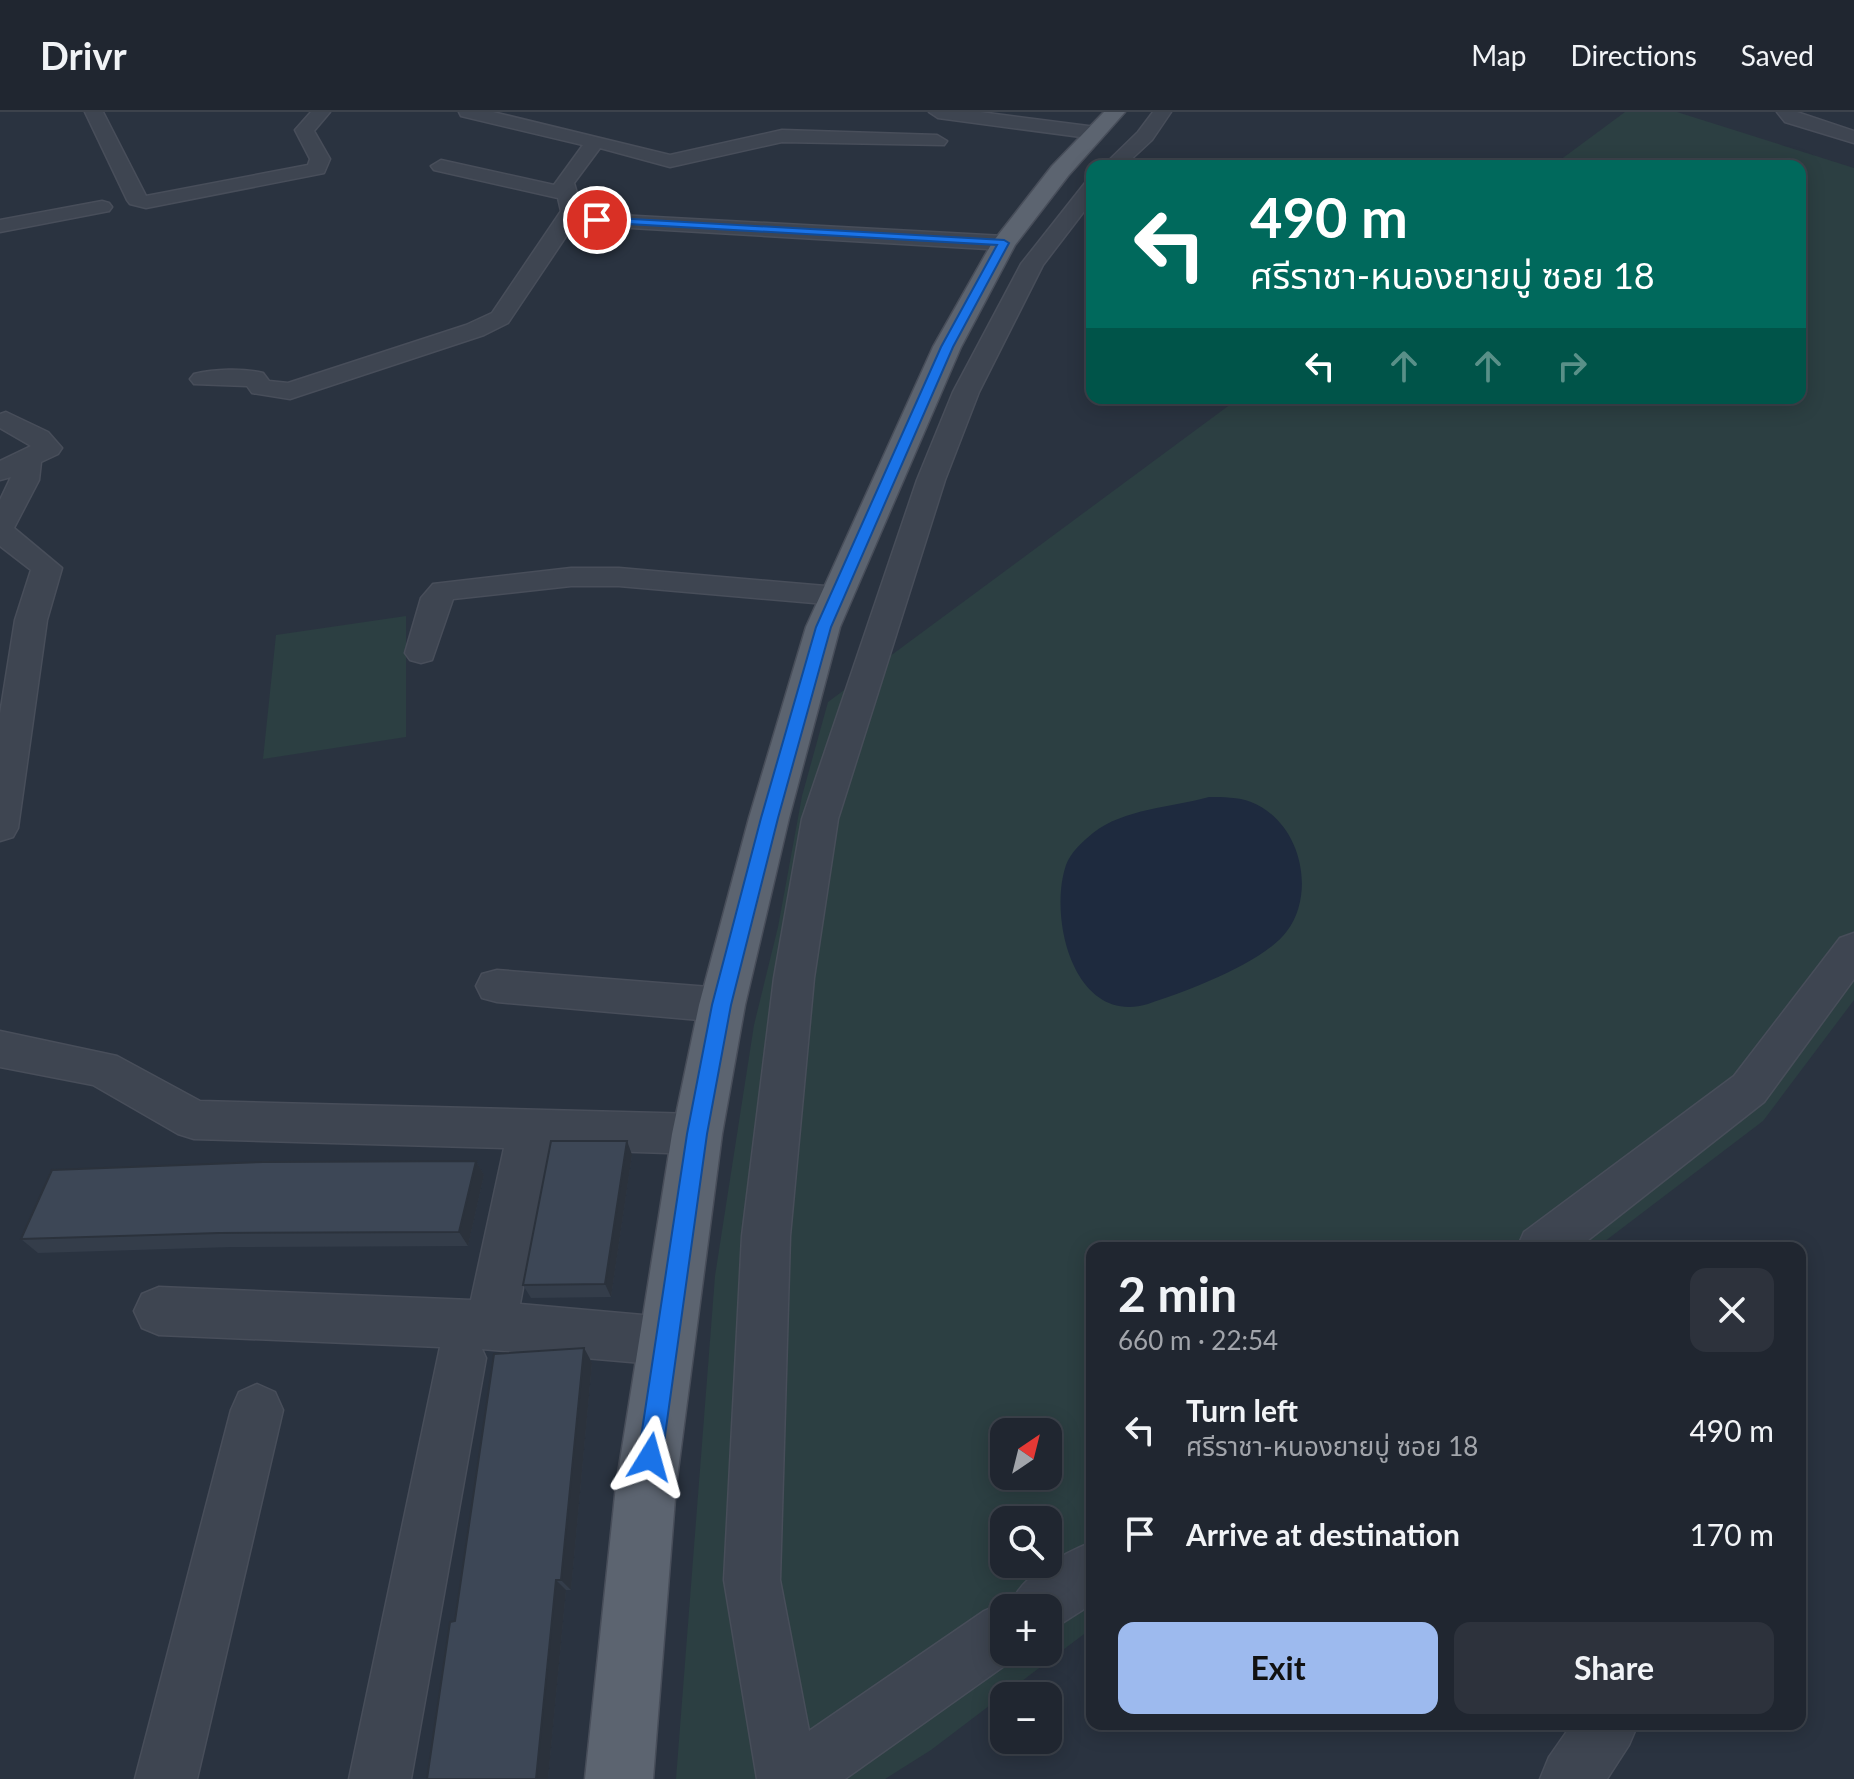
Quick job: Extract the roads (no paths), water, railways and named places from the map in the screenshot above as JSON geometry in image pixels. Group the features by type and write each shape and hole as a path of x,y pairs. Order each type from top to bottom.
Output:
{"main road":[{"path":"1088,160 1096,133 1115,112"},
{"path":"619,1779 646,1486 697,1134 722,1005 823,627 947,347 1004,243 1086,169"}],"street":[{"path":"94,112 137,200 146,202 317,169 320,159 304,130 321,112"},
{"path":"468,112 670,161 782,136 946,143"},
{"path":"938,112 1096,133"},
{"path":"1119,160 1145,136 1162,112"},
{"path":"1786,112 1792,118 1854,137"},
{"path":"203,379 254,378 261,388 290,391 475,330 500,318 569,202 564,183 593,145 587,139"},
{"path":"990,1641 791,1779 752,1580 766,1236 794,978 820,819 931,480 966,392 1032,264 1086,169 1049,149"},
{"path":"441,166 569,202 597,220 1004,243"},
{"path":"0,226 102,207"},
{"path":"0,472 48,448 38,438 6,420"},
{"path":"0,828 17,615 47,568 0,530 25,480 27,460"},
{"path":"421,653 437,598 444,591 571,577 619,577 837,596"},
{"path":"1549,1242 1749,1089 1854,949"},
{"path":"497,986 722,1005"},
{"path":"0,1049 102,1069 194,1120 697,1134"},
{"path":"380,1779 476,1342 530,1129"},
{"path":"159,1311 476,1342 665,1341"},
{"path":"166,1779 257,1410"},
{"path":"1057,1594 1086,1574"},
{"path":"1571,1779 1604,1730"}],"water":[{"path":"1209,797 1251,802 1268,811 1282,825 1299,859 1302,878 1296,915 1276,943 1243,965 1202,984 1148,1004 1122,1007 1101,999 1085,984 1072,963 1065,938 1061,887 1068,860 1077,848 1105,825 1149,810"}]}
